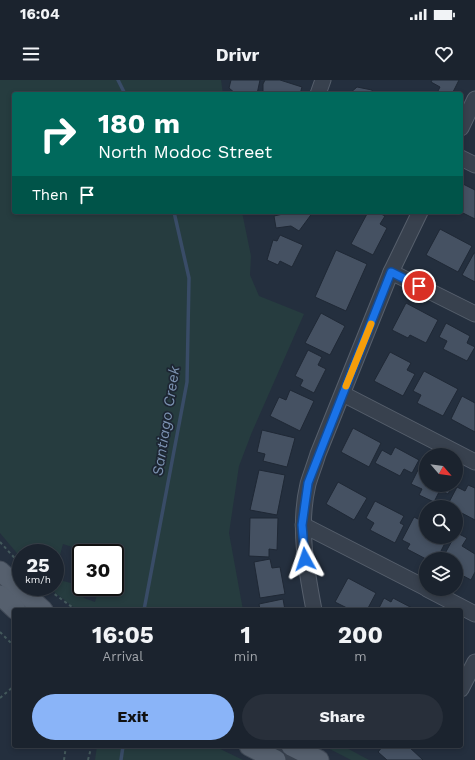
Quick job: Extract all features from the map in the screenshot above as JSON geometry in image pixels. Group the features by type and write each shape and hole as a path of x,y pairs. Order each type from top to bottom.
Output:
{"main road":[{"path":"0,571 40,608"},
{"path":"0,595 14,608"},
{"path":"253,748 276,760"},
{"path":"295,748 319,760"}],"street":[{"path":"319,92 323,80"},
{"path":"463,124 475,99"},
{"path":"463,159 475,165"},
{"path":"314,608 307,572 302,525 308,483 318,454 391,272 419,214"},
{"path":"391,272 475,314"},
{"path":"343,394 475,462"},
{"path":"302,525 419,585"},
{"path":"440,596 475,614"},
{"path":"463,685 475,662"},
{"path":"279,748 283,752 299,760"}],"path":[{"path":"0,542 12,555"},
{"path":"57,596 73,608"},
{"path":"0,632 12,644"},
{"path":"0,698 12,688"},
{"path":"64,760 66,748"},
{"path":"88,760 91,748"}],"green space":[{"path":"0,80 221,80 223,92 12,92 12,214 242,214 251,256 250,275 259,296 304,314 252,432 239,466 229,533 243,608 74,608 59,596 64,596 64,581 72,583 72,596 83,596 84,598 95,602 97,596 124,596 124,544 72,544 72,547 64,544 12,544 12,547 0,533"},
{"path":"97,748 218,748 243,760 95,760"},
{"path":"328,748 347,748 369,760 351,760"}],"building":[{"path":"231,80 260,80 257,92 234,92 229,88"},
{"path":"265,80 280,80 302,87 301,92 263,92 263,84"},
{"path":"432,80 459,80 453,92 438,92 440,87 431,82"},
{"path":"357,87 372,90 372,92 351,92"},
{"path":"463,184 475,190 475,219 463,213"},
{"path":"283,214 312,214 299,231 291,226 276,228 274,216"},
{"path":"367,214 381,214 385,216 380,224 387,228 373,255 351,244"},
{"path":"440,229 472,246 458,272 426,255"},
{"path":"280,235 303,245 292,267 280,261 278,265 267,260 273,240 277,241"},
{"path":"336,250 367,264 346,311 315,297"},
{"path":"475,253 475,282 462,275"},
{"path":"406,303 438,320 426,343 410,335 408,338 392,330"},
{"path":"321,313 345,326 330,355 305,343"},
{"path":"446,323 470,336 467,343 475,347 467,361 443,349 447,341 439,337"},
{"path":"308,350 322,357 318,365 326,369 314,393 300,386 303,380 295,376"},
{"path":"390,352 411,363 407,370 415,374 403,396 374,381"},
{"path":"424,371 458,389 443,416 417,403 421,395 413,391"},
{"path":"290,390 314,401 300,431 270,416 279,397 286,400"},
{"path":"462,396 475,403 475,432 451,419"},
{"path":"353,428 381,443 369,467 341,452"},
{"path":"262,430 295,438 287,467 263,461 265,454 257,452"},
{"path":"395,447 419,460 412,473 404,469 400,476 375,463 382,450 391,455"},
{"path":"259,470 285,475 277,515 250,510"},
{"path":"418,470 419,470 419,488 411,484"},
{"path":"338,482 367,498 354,520 326,504"},
{"path":"468,485 475,488 475,520 463,514 463,500 450,500 454,492 465,491"},
{"path":"420,492 439,492 435,500 430,500 419,495"},
{"path":"375,501 404,516 400,523 404,525 395,543 370,530 374,523 366,518"},
{"path":"414,517 419,520 419,544 444,544 440,552 419,552 419,555 407,549 410,544 402,540"},
{"path":"250,518 278,518 277,550 269,549 269,557 249,556"},
{"path":"463,536 467,538 462,546 475,554 475,572 471,580 463,576 463,552 446,552 450,544 463,544"},
{"path":"270,559 272,568 280,567 285,594 260,598 254,562"},
{"path":"348,578 376,593 368,608 347,608 335,602"},
{"path":"384,598 391,602 393,598 412,608 379,608"},
{"path":"283,599 285,608 260,608 259,604"},
{"path":"381,748 410,748 423,760 387,760 378,752"}],"waterway":[{"name":"Santiago Creek","path":"118,80 124,92"},
{"name":"Santiago Creek","path":"144,608 187,382 189,278 174,214"},
{"name":"Santiago Creek","path":"121,760 123,748"}],"slow traffic":[{"path":"346,386 371,324"}],"route":[{"path":"305,559 302,525 308,483 318,454 391,272 419,286"}]}
